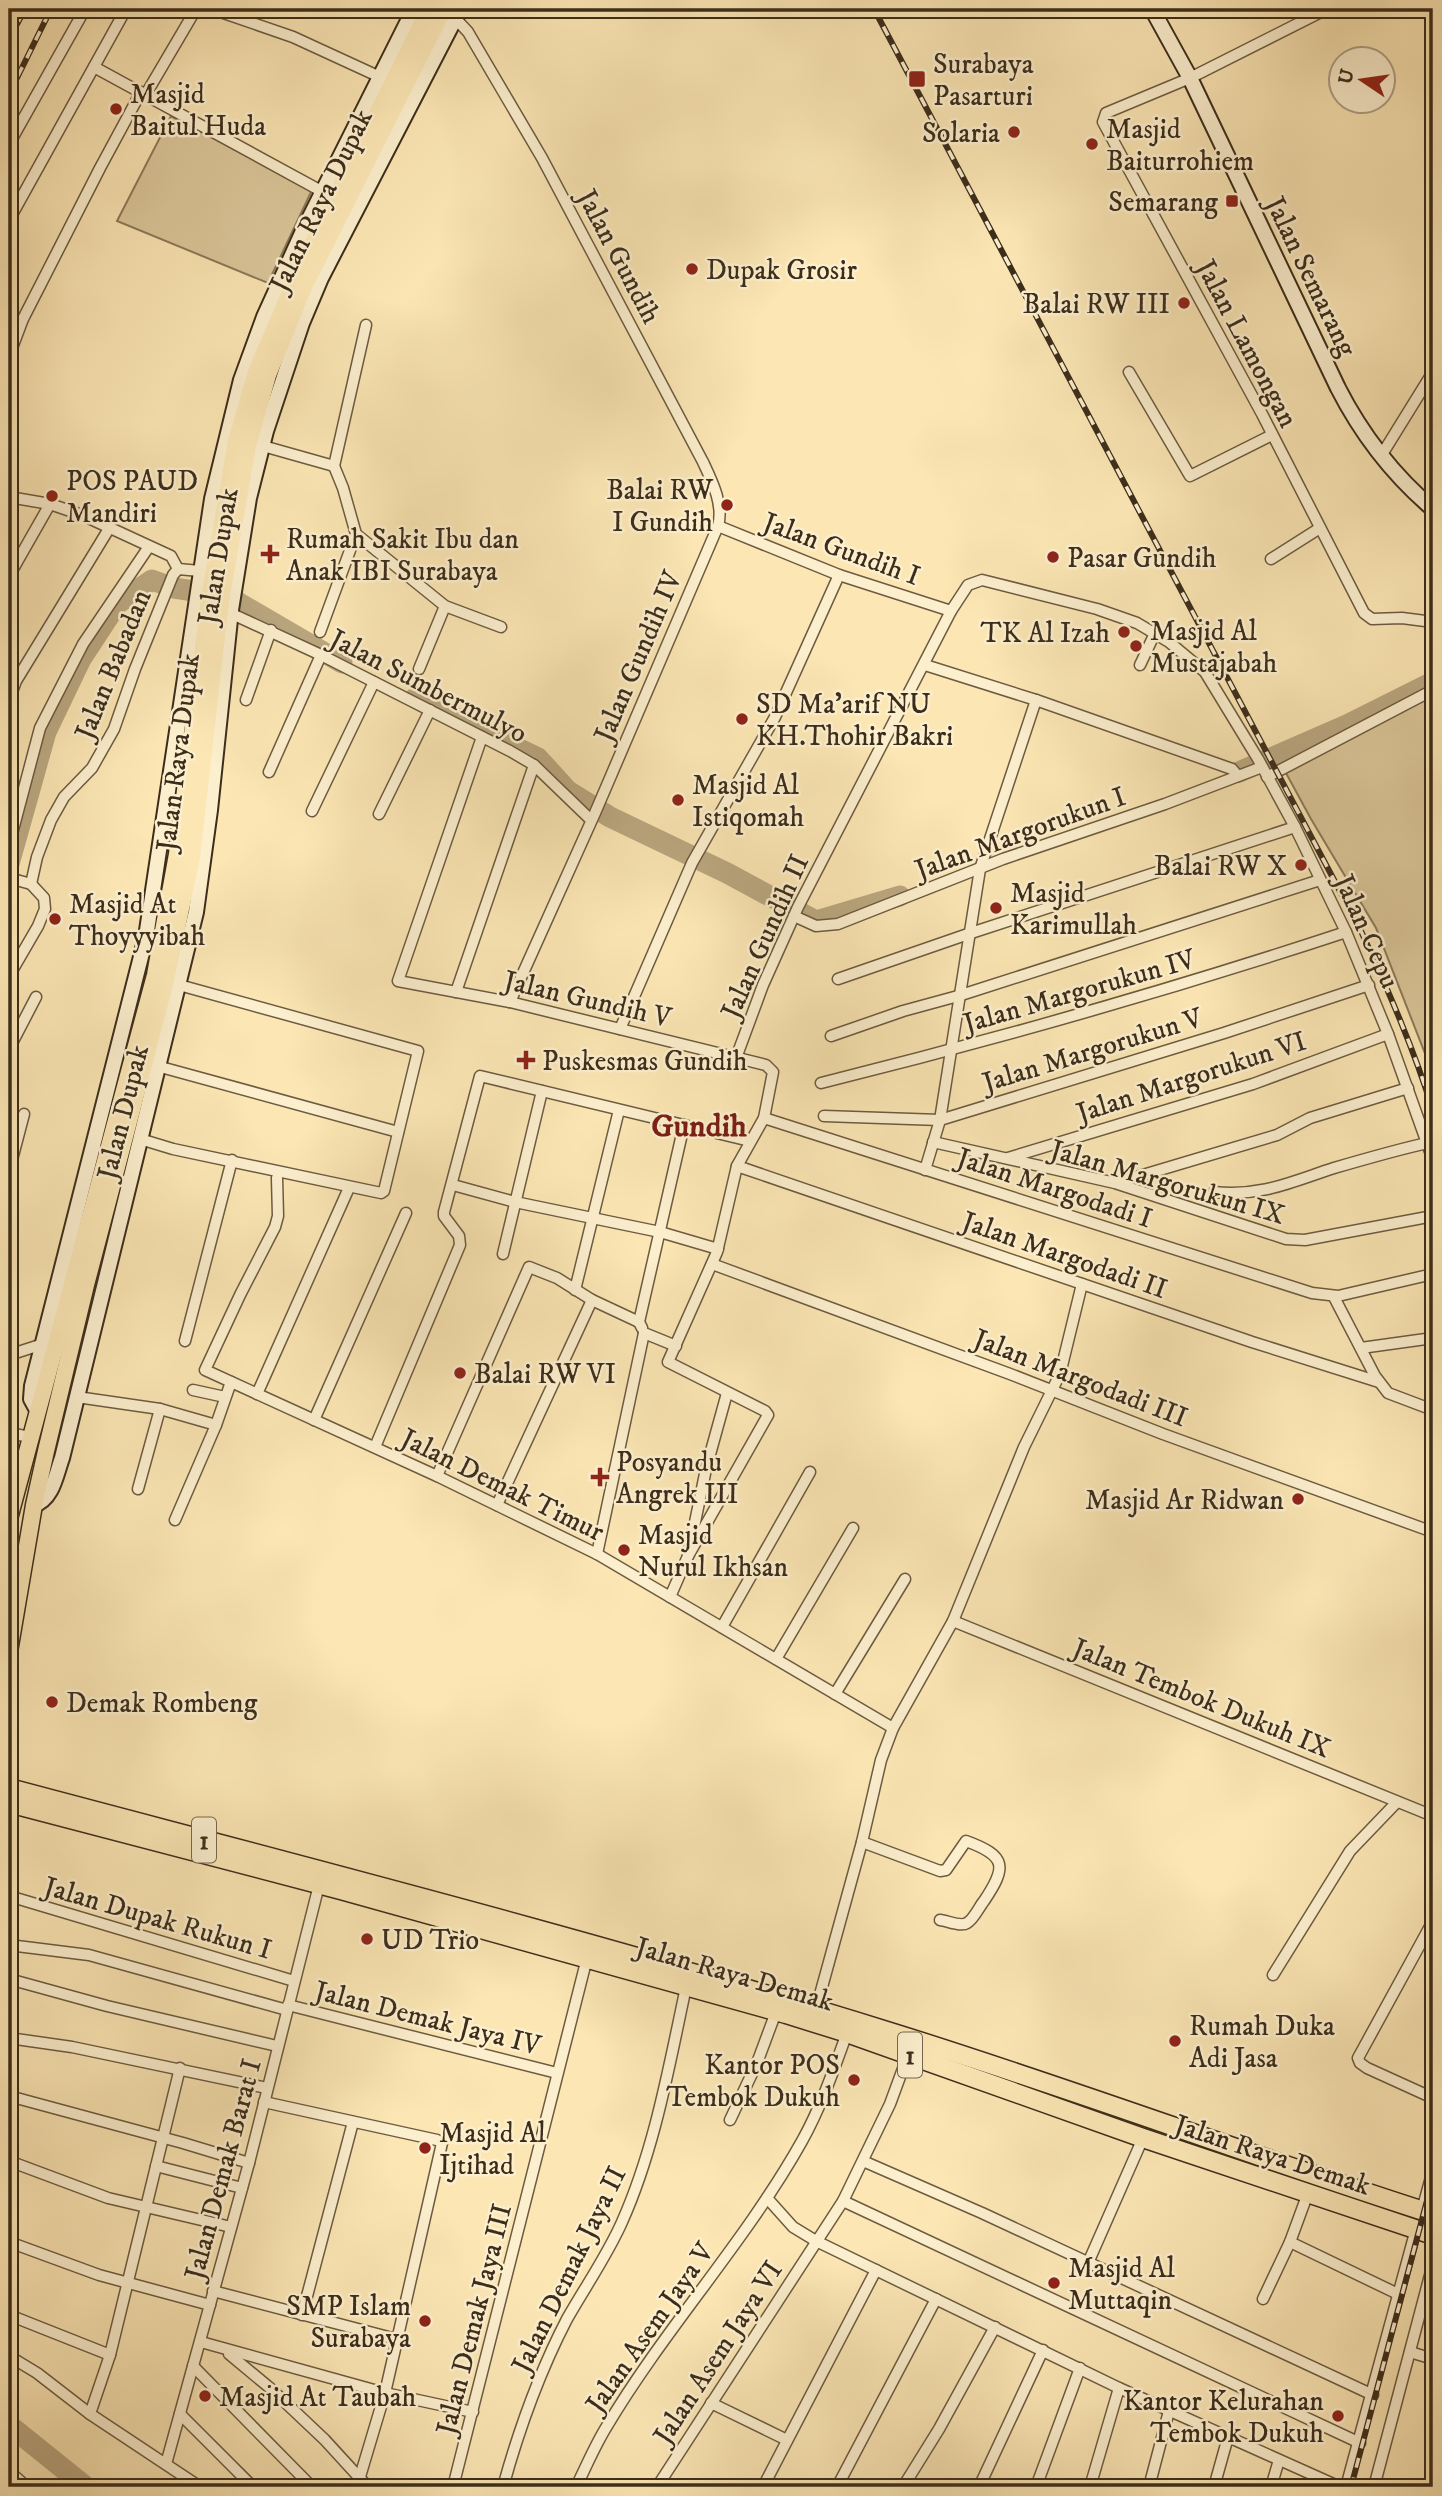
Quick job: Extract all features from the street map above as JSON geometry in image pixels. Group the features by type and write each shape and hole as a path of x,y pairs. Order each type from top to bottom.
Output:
{"highway":[{"name":"Jalan Raya Demak","path":"9,1788 398,1899 816,2009 1069,2090 1427,2212"},
{"name":"Jalan Raya Demak","path":"9,1803 319,1885 398,1899 587,1958 848,2033 1143,2138 1425,2232"},
{"path":"1063,2110 1069,2090"}],"main road":[{"name":"Jalan Dupak","path":"34,1505 44,1500 50,1491 62,1458 196,912 209,820 215,595 212,499 232,468 241,380 264,317 414,9"},
{"name":"Jalan Raya Dupak","path":"9,1519 17,1469 30,1437 155,975 177,854 236,442 256,372 299,271 429,9"},
{"name":"Jalan Semarang","path":"1152,9 1189,78 1341,393 1361,429 1381,456 1433,509"},
{"name":"Jalan Raya Dupak","path":"232,468 248,446 268,375 303,307 324,245 381,148 453,12"},
{"name":"Jalan Dupak","path":"37,1410 31,1399 31,1390 150,918 215,595 249,498 303,307"},
{"name":"Jalan Raya Dupak","path":"9,1652 34,1505 86,1285 179,922 192,857 215,595"},
{"path":"128,1003 146,1008"}],"street":[{"path":"9,144 85,9"},
{"path":"9,220 126,9"},
{"path":"9,356 23,319 100,168 196,9"},
{"path":"212,9 293,37 380,77"},
{"path":"1189,78 1327,9"},
{"name":"Jalan Gundih","path":"453,12 468,32 542,158 703,462 715,489 720,512 718,526"},
{"path":"94,67 323,192"},
{"name":"Jalan Lamongan","path":"1189,78 1107,113 1103,122 1366,616 1373,619 1402,618 1433,622"},
{"path":"366,325 334,466 356,534 445,606 501,627"},
{"path":"1129,372 1190,476 1272,435"},
{"path":"1381,456 1433,372"},
{"path":"263,446 334,466"},
{"path":"9,497 50,504 110,527 148,548 171,556 176,572"},
{"path":"9,576 50,504"},
{"name":"Jalan Gundih I","path":"718,526 839,575 951,611"},
{"name":"Jalan Gundih IV","path":"510,1002 595,813 718,526"},
{"path":"9,700 16,681 110,527"},
{"path":"1271,559 1320,528"},
{"path":"320,632 356,534"},
{"path":"9,845 40,728 47,712 83,644 148,548"},
{"name":"Jalan Babadan","path":"31,884 51,820 64,797 92,768 114,729 164,594 176,572 215,595"},
{"path":"620,1029 694,859 775,717 839,575"},
{"name":"Jalan Gundih II","path":"736,1058 763,985 795,913 951,611 968,585 982,580 1097,609 1137,623 1155,633"},
{"name":"Jalan Sumbermulyo","path":"215,595 271,630 534,765 595,813"},
{"path":"419,670 445,606"},
{"path":"246,701 271,630"},
{"path":"1140,665 1155,633"},
{"name":"Jalan Cepu","path":"1155,633 1205,673 1295,827 1369,985 1433,1160"},
{"path":"269,772 321,655"},
{"path":"925,665 1036,700 1236,774"},
{"path":"312,811 374,682"},
{"name":"Jalan Margorukun I","path":"795,913 816,926 838,924 981,866 1262,767 1433,690"},
{"path":"925,1170 940,1120 981,866 1036,700"},
{"path":"379,814 430,710"},
{"name":"Jalan Gundih V","path":"482,737 398,981 510,1002 766,1065 773,1072 764,1118 737,1166 718,1249 668,1362 727,1393"},
{"path":"456,992 534,765"},
{"path":"838,979 1295,827"},
{"path":"9,976 45,913 44,898 31,884 11,878"},
{"path":"831,1036 902,1011 958,996 1320,880"},
{"name":"Jalan Margorukun IV","path":"821,1083 951,1051 1239,968 1346,932"},
{"path":"140,1139 173,1149 383,1193 418,1051 180,985"},
{"name":"Jalan Margorukun V","path":"824,1116 940,1120 1224,1033 1369,985"},
{"path":"9,1049 36,998"},
{"name":"Jalan Margorukun VI","path":"1008,1158 1253,1084 1388,1034"},
{"path":"157,1066 398,1132"},
{"path":"376,1447 460,1245 459,1236 444,1216 444,1212 478,1078 750,1141"},
{"path":"1115,1183 1277,1135 1310,1118 1408,1088"},
{"path":"503,1254 542,1091"},
{"path":"575,1290 619,1110"},
{"path":"9,1171 24,1114"},
{"name":"Jalan Margodadi I","path":"764,1118 1301,1290 1334,1297"},
{"path":"597,1554 660,1232 684,1125"},
{"name":"Jalan Margorukun IX","path":"933,1142 1008,1158 1060,1173 1115,1183 1286,1239 1305,1240 1433,1216"},
{"path":"1214,1192 1259,1192 1360,1160 1427,1143"},
{"path":"186,1341 232,1160"},
{"name":"Jalan Margodadi II","path":"737,1166 1379,1382"},
{"name":"Jalan Demak Timur","path":"278,1178 278,1216 275,1227 205,1368 597,1554 893,1728"},
{"path":"453,1185 515,1202 660,1232 718,1249"},
{"path":"257,1394 348,1190"},
{"path":"314,1420 406,1213"},
{"name":"Jalan Margodadi III","path":"712,1264 1052,1390 1144,1427 1433,1532"},
{"path":"437,1476 529,1267 557,1278 676,1346"},
{"path":"1433,1274 1334,1297 1379,1382 1393,1396 1433,1410"},
{"path":"816,2009 863,1842 881,1760 893,1728 953,1621 1024,1447 1052,1390 1064,1361 1082,1284"},
{"path":"497,1505 592,1300"},
{"path":"1361,1348 1433,1338"},
{"path":"9,1355 43,1344"},
{"path":"175,1520 216,1425 231,1382"},
{"path":"193,1390 225,1397"},
{"path":"670,1597 688,1556 768,1414 727,1393 706,1469 688,1556"},
{"path":"77,1397 160,1409 216,1425"},
{"path":"138,1489 160,1409"},
{"path":"9,1433 30,1437"},
{"path":"722,1627 810,1472"},
{"path":"776,1659 853,1528"},
{"path":"835,1694 905,1579"},
{"name":"Jalan Tembok Dukuh IX","path":"953,1621 1433,1816"},
{"path":"1273,1975 1350,1851 1397,1802"},
{"path":"863,1842 940,1871 946,1870 966,1841 992,1852 998,1860 1000,1872 996,1883 970,1922 962,1925 940,1920"},
{"name":"Jalan Demak Barat I","path":"166,2464 249,2163 319,1885"},
{"name":"Jalan Dupak Rukun I","path":"9,1896 294,1981"},
{"path":"1433,1921 1359,2055 1359,2061 1363,2065 1433,2098"},
{"name":"Jalan Demak Jaya IV","path":"9,1945 89,1955 287,2008 557,2074"},
{"name":"Jalan Demak Jaya III","path":"453,2487 587,1958"},
{"path":"9,1979 107,2006 277,2046"},
{"name":"Jalan Demak Jaya II","path":"503,2487 521,2423 533,2393 567,2320 621,2224 638,2181 660,2109 686,1987"},
{"path":"730,2120 757,2063 776,2012"},
{"name":"Jalan Asem Jaya V","path":"580,2486 606,2427 639,2376 767,2198 803,2139 821,2102 848,2033"},
{"path":"9,2038 72,2047 267,2088"},
{"name":"Jalan Asem Jaya VI","path":"657,2487 843,2201 897,2087 908,2054"},
{"path":"89,2414 110,2355 180,2068"},
{"path":"9,2096 249,2163"},
{"path":"264,2102 442,2143 364,2484"},
{"path":"302,2315 353,2122"},
{"path":"1088,2263 1143,2138"},
{"path":"9,2161 108,2198 231,2227"},
{"path":"863,2161 982,2213 1373,2395"},
{"path":"156,2166 242,2188"},
{"path":"1427,2212 1433,2170"},
{"path":"1264,2299 1290,2242 1308,2193"},
{"path":"767,2198 793,2227 816,2241 1119,2388 1340,2487"},
{"path":"843,2201 1360,2443"},
{"path":"1346,2487 1373,2395 1398,2294 1425,2232"},
{"path":"9,2242 127,2283 210,2305"},
{"path":"1290,2242 1398,2294"},
{"path":"1374,2487 1433,2264"},
{"path":"764,2487 876,2270"},
{"path":"214,2291 396,2339"},
{"path":"837,2487 936,2299"},
{"path":"9,2315 110,2355"},
{"path":"903,2487 951,2409 995,2328"},
{"path":"201,2342 385,2393 473,2412"},
{"path":"223,2349 270,2388 325,2440 364,2484"},
{"path":"979,2487 1043,2350"},
{"path":"1410,2352 1433,2359"},
{"path":"9,2356 37,2373 89,2414 200,2487"},
{"path":"193,2366 312,2487"},
{"path":"1036,2487 1080,2368"},
{"path":"1090,2487 1119,2388"},
{"path":"711,2403 787,2440"},
{"path":"1149,2487 1169,2411"},
{"path":"180,2414 253,2487"},
{"path":"1214,2487 1228,2437"},
{"path":"1271,2487 1279,2460"},
{"path":"9,2470 27,2487"}],"shaded area":[{"path":"171,116 312,190 268,283 117,221"},
{"path":"1433,686 1433,1074 1376,928 1280,762"}],"waterway":[{"path":"9,864 46,732 81,659 117,604 152,580 174,588 227,596 342,663"},
{"path":"1239,772 1347,725 1433,682"},
{"path":"415,698 538,758 568,791 610,817 727,873 816,921 900,896"},
{"path":"9,2425 86,2487"}],"railway":[{"path":"9,39 25,9"},
{"path":"9,94 51,9"},
{"path":"874,9 1361,931 1400,1020 1433,1111"},
{"path":"1351,2487 1433,2178"}],"place":[{"name":"Surabaya Pasarturi","path":"917,79"},
{"name":"Masjid Baitul Huda","path":"116,109"},
{"name":"Solaria","path":"1014,132"},
{"name":"Masjid Baiturrohiem","path":"1092,144"},
{"name":"Semarang","path":"1232,201"},
{"name":"Dupak Grosir","path":"692,269"},
{"name":"Balai RW III","path":"1184,303"},
{"name":"POS PAUD Mandiri","path":"52,496"},
{"name":"Balai RW I Gundih","path":"727,505"},
{"name":"Rumah Sakit Ibu dan Anak IBI Surabaya","path":"270,554"},
{"name":"Pasar Gundih","path":"1053,557"},
{"name":"TK Al Izah","path":"1124,632"},
{"name":"Masjid Al Mustajabah","path":"1136,646"},
{"name":"SD Ma'arif NU KH.Thohir Bakri","path":"742,719"},
{"name":"Masjid Al Istiqomah","path":"678,800"},
{"name":"Balai RW X","path":"1301,865"},
{"name":"Masjid Karimullah","path":"996,908"},
{"name":"Masjid At Thoyyyibah","path":"55,919"},
{"name":"Puskesmas Gundih","path":"526,1060"},
{"name":"Balai RW VI","path":"460,1373"},
{"name":"Posyandu Angrek III","path":"600,1477"},
{"name":"Masjid Ar Ridwan","path":"1298,1499"},
{"name":"Masjid Nurul Ikhsan","path":"624,1550"},
{"name":"Demak Rombeng","path":"52,1702"},
{"name":"UD Trio","path":"367,1939"},
{"name":"Rumah Duka Adi Jasa","path":"1175,2041"},
{"name":"Kantor POS Tembok Dukuh","path":"854,2080"},
{"name":"Masjid Al Ijtihad","path":"425,2148"},
{"name":"Masjid Al Muttaqin","path":"1054,2283"},
{"name":"SMP Islam Surabaya","path":"425,2321"},
{"name":"Masjid At Taubah","path":"205,2396"},
{"name":"Kantor Kelurahan Tembok Dukuh","path":"1338,2416"}],"district":[{"name":"Gundih","path":"699,1125"}]}
